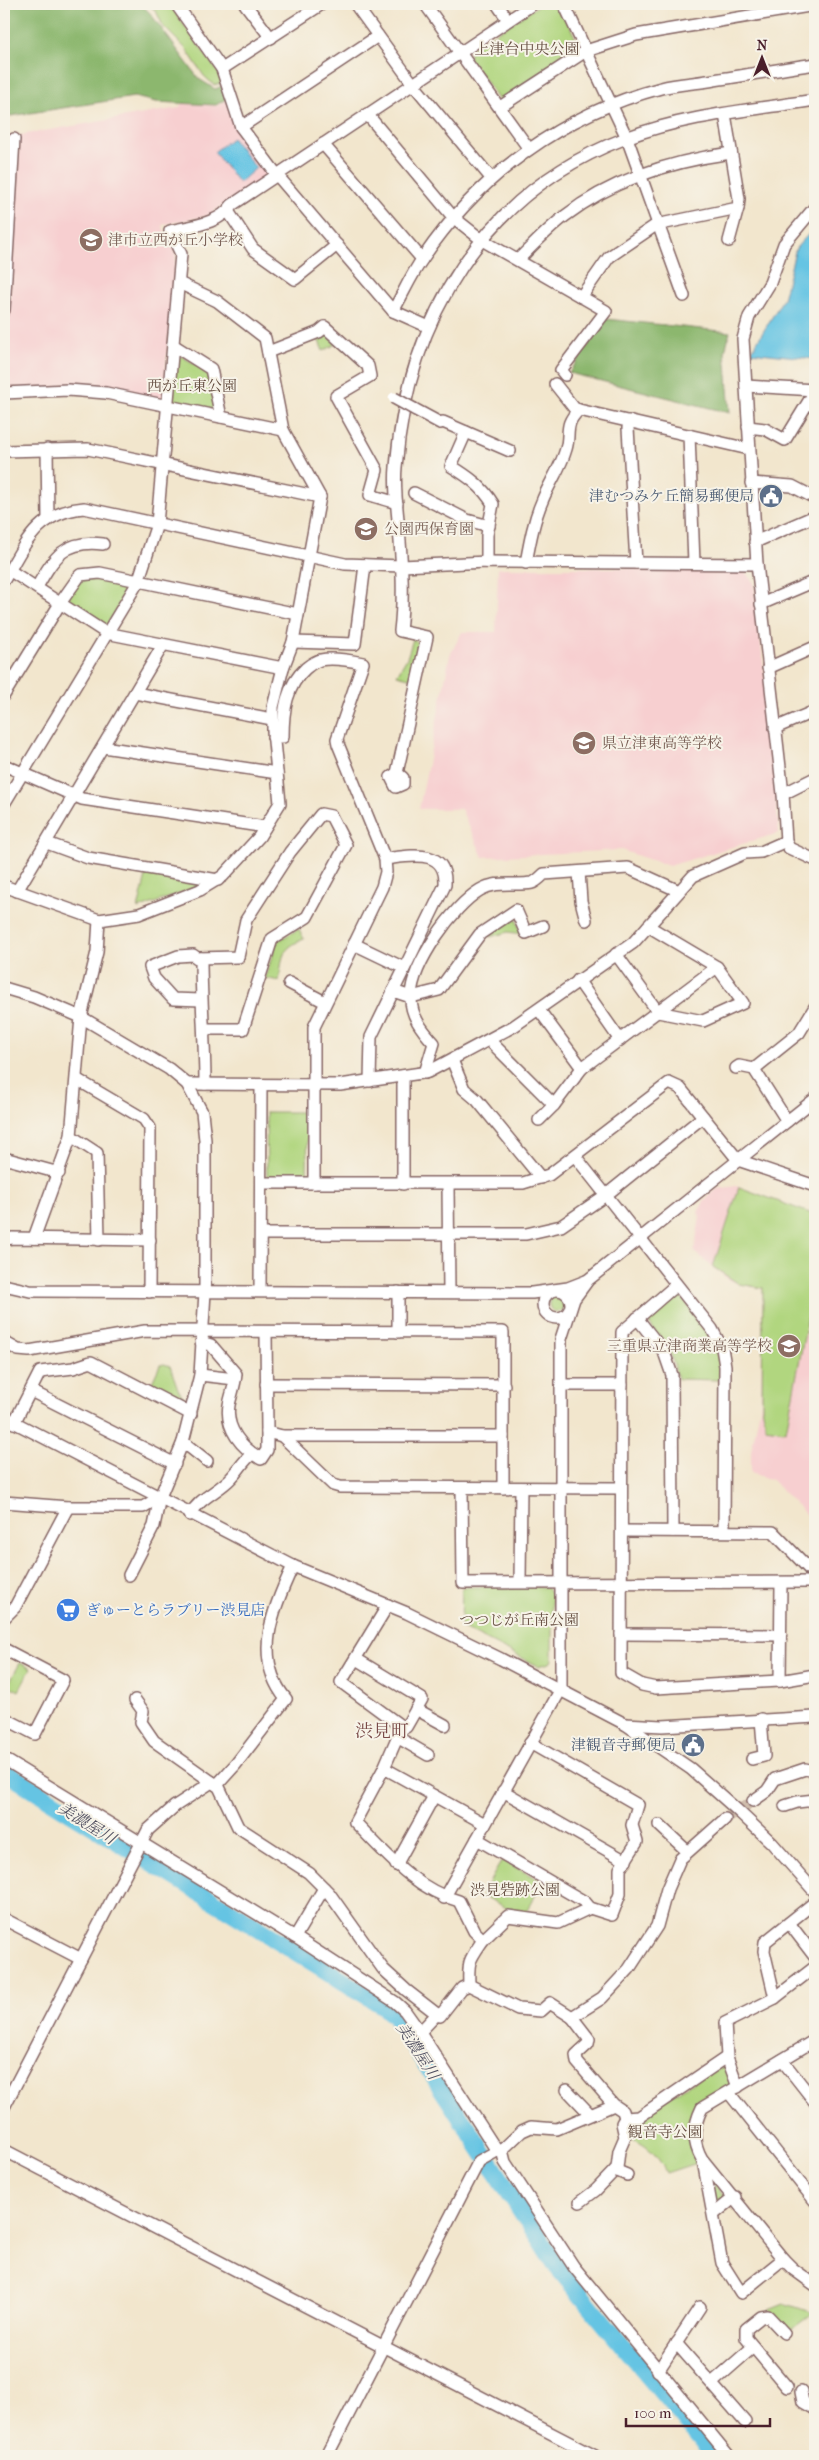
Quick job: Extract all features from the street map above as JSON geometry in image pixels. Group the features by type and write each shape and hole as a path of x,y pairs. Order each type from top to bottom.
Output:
{"street":[{"path":"176,4 222,70 241,127 277,175 393,311 429,327"},
{"path":"246,4 271,38"},
{"path":"222,70 322,4"},
{"path":"355,4 413,84 491,178"},
{"path":"425,4 529,149"},
{"path":"497,4 508,20"},
{"path":"4,804 138,582 157,524 181,254 170,231 209,222 228,211 232,204 533,4"},
{"path":"564,4 626,138 656,225 684,296"},
{"path":"500,108 586,50 636,35 815,5"},
{"path":"241,127 378,36"},
{"path":"393,311 422,259 453,217 491,178 529,149 571,122 610,104 663,88 815,64"},
{"path":"398,773 427,637 400,632 403,604 402,566 396,503 399,400 417,354 450,285 482,240 518,204 537,187 583,158 626,138 678,122 815,100"},
{"path":"367,114 453,217 482,240 606,310 561,370 565,375"},
{"path":"725,114 739,199 729,242"},
{"path":"4,310 14,138"},
{"path":"323,144 422,259"},
{"path":"518,260 564,216 585,202 640,175 690,159 731,153"},
{"path":"581,297 609,257 656,225 738,208"},
{"path":"815,208 784,244 770,283 749,317 743,338 755,542 783,794 786,841 789,848 815,860"},
{"path":"228,211 253,249 295,279 337,245"},
{"path":"4,886 99,920 139,914 200,890 218,880 230,870 266,827 280,803 272,719 283,668 293,642 320,497 283,430 266,338 217,302 179,283"},
{"path":"268,352 319,332 325,327 368,366 370,376 336,396 380,470 370,495 396,503"},
{"path":"173,345 211,369 221,417"},
{"path":"556,384 574,408 579,410 749,449"},
{"path":"746,386 815,390 785,440 765,429 748,428"},
{"path":"4,394 83,391 168,406 283,430"},
{"path":"399,400 440,423 443,422 510,451"},
{"path":"526,562 533,526 567,447 567,429 571,418 579,410"},
{"path":"629,421 636,563"},
{"path":"466,432 451,466 468,476 484,489 493,504 489,526 487,562"},
{"path":"689,435 694,563"},
{"path":"47,449 48,520"},
{"path":"4,451 88,449 320,497"},
{"path":"751,483 792,486 815,498"},
{"path":"414,493 467,520 489,526"},
{"path":"283,668 106,633 37,587 7,571 34,530 48,520 72,509 84,508 345,564 402,566 526,562 757,564"},
{"path":"755,542 815,516"},
{"path":"37,587 48,567 60,552 77,544 103,544"},
{"path":"293,642 355,644 365,565"},
{"path":"4,695 60,602 80,575 95,573 298,614"},
{"path":"761,604 815,581"},
{"path":"17,891 163,645"},
{"path":"768,668 815,648"},
{"path":"273,737 283,737 284,714 291,685 307,668 318,660 347,660 363,663 337,739 385,860 385,882 326,1002 314,1031 314,1183"},
{"path":"135,693 272,719"},
{"path":"775,728 815,711"},
{"path":"103,747 277,773"},
{"path":"4,765 82,799 266,827"},
{"path":"783,794 815,778"},
{"path":"201,1000 173,999 154,978 150,967 178,956 193,955 201,958 238,957 246,920 290,852 321,814 331,816 346,845 307,917 272,939 243,1029 205,1029"},
{"path":"187,1084 313,1085 370,1081 425,1073 489,1040 539,1010 578,980 633,943 693,876 745,853 761,852 786,841"},
{"path":"47,843 88,858 218,880"},
{"path":"370,1081 372,1037 442,892 445,874 439,864 427,856 385,860"},
{"path":"425,1073 434,1043 419,1025 411,997 418,966 439,931 479,890 496,883 534,883 544,874 628,868 679,891"},
{"path":"579,872 581,901 586,920"},
{"path":"393,991 411,997 439,990 480,934 516,910 526,933 543,926"},
{"path":"34,1238 71,1136 78,1080 81,1017 97,952 99,920"},
{"path":"616,954 658,1012 703,1021 742,1003 717,967 648,926"},
{"path":"354,944 404,968"},
{"path":"201,958 202,1019 205,1029 205,1084"},
{"path":"538,1120 554,1105 582,1068 717,967"},
{"path":"578,980 620,1040"},
{"path":"289,983 326,1002"},
{"path":"4,988 34,997 81,1017 169,1069 187,1084 202,1112 205,1140 205,1292 200,1375 183,1442 160,1497 154,1526 129,1575"},
{"path":"754,1069 799,1033 815,1007"},
{"path":"539,1010 582,1068"},
{"path":"489,1040 554,1105"},
{"path":"452,1060 464,1089 476,1100 541,1178"},
{"path":"736,1068 740,1066 754,1069 787,1121"},
{"path":"403,1076 403,1184"},
{"path":"78,1080 144,1119 150,1128 149,1292"},
{"path":"261,1183 522,1183 549,1175 669,1083 680,1088 738,1160 815,1186"},
{"path":"260,1291 261,1085"},
{"path":"444,1898 561,1689 561,1339 570,1309 580,1290 588,1280 815,1099"},
{"path":"261,1234 449,1236 526,1234 561,1226 606,1195 703,1117"},
{"path":"71,1136 97,1152 99,1240"},
{"path":"575,1156 712,1329 724,1358 724,1531"},
{"path":"4,1158 59,1173"},
{"path":"448,1184 448,1292"},
{"path":"4,1240 34,1238 150,1240"},
{"path":"4,1285 30,1291 519,1292 555,1290 588,1280"},
{"path":"676,1285 622,1332 621,1673 647,1687 656,1688 780,1681 815,1675"},
{"path":"561,1339 545,1311 543,1303 545,1296 555,1290 564,1292 569,1296 570,1309"},
{"path":"398,1292 398,1332"},
{"path":"519,1292 545,1311 559,1317 570,1309"},
{"path":"638,1318 664,1352 672,1375 673,1531"},
{"path":"4,1342 18,1350 29,1351 132,1332 202,1336 266,1332 504,1332 503,1488"},
{"path":"202,1336 236,1374 229,1406 230,1423 237,1438 252,1454 261,1459 267,1450 266,1332"},
{"path":"191,1414 91,1362 73,1368 40,1372 31,1391 9,1420 160,1497 190,1515 293,1566 388,1605 561,1689 625,1724 691,1769 772,1843 815,1892"},
{"path":"200,1375 235,1379"},
{"path":"266,1384 504,1385"},
{"path":"561,1384 622,1384"},
{"path":"31,1391 175,1464"},
{"path":"267,1432 282,1436 503,1436"},
{"path":"282,1436 336,1486 621,1488"},
{"path":"183,1442 207,1461"},
{"path":"190,1515 196,1503 232,1477 241,1463 252,1454"},
{"path":"462,1488 463,1583 815,1582"},
{"path":"520,1582 521,1488"},
{"path":"4,1502 68,1507 143,1507 160,1497"},
{"path":"4,1618 15,1607 68,1507"},
{"path":"622,1531 773,1532 815,1575"},
{"path":"4,2107 148,1830 176,1806 215,1783 236,1764 286,1699 275,1682 267,1641 277,1600 293,1566"},
{"path":"780,1681 781,1583"},
{"path":"388,1605 341,1682 398,1724 399,1733 428,1755"},
{"path":"621,1634 780,1635"},
{"path":"4,1649 63,1680 34,1734 4,1718"},
{"path":"356,1659 422,1699 406,1727 399,1733 384,1768 355,1822 396,1865 444,1898 459,1902 474,1931 483,1940"},
{"path":"135,1700 143,1711 141,1722 154,1741 215,1783 238,1827 309,1873 324,1888 383,1969 437,2014 440,2016 462,1988 469,1985 521,2010 541,2012 550,2003 572,2017 589,2040 588,2044 576,2054 577,2062 614,2105 623,2111 625,2118 622,2123 625,2137 615,2170 596,2190 580,2202"},
{"path":"416,1709 445,1725"},
{"path":"625,1724 662,1726 815,1717"},
{"path":"752,1759 764,1756 761,1719"},
{"path":"477,1839 585,1902 590,1908 612,1916 620,1894 620,1869 637,1842 632,1825 638,1805 530,1742"},
{"path":"4,1759 295,1937 384,1993 405,2011 499,2150 574,2267 729,2456"},
{"path":"384,1768 484,1824"},
{"path":"753,1801 767,1791 775,1780 804,1769 815,1771"},
{"path":"503,1791 626,1861"},
{"path":"396,1865 434,1796"},
{"path":"785,1806 797,1802 815,1800"},
{"path":"572,2017 602,1998 629,1969 657,1926 675,1869 687,1851 701,1842 724,1819"},
{"path":"659,1825 687,1851"},
{"path":"295,1937 324,1888"},
{"path":"775,1998 764,1951 765,1942 815,1902"},
{"path":"469,1985 468,1964 471,1956 483,1940 508,1916 558,1923 590,1908"},
{"path":"4,1919 82,1959"},
{"path":"789,1923 815,1957"},
{"path":"815,1967 775,1998 725,2023 727,2057 733,2090 815,2201"},
{"path":"420,2032 437,2014"},
{"path":"783,2259 740,2293 722,2263 702,2159 695,2144 696,2120 702,2108 815,2040"},
{"path":"625,2118 639,2117 727,2057"},
{"path":"782,2060 815,2102"},
{"path":"567,2090 590,2114"},
{"path":"327,2456 479,2162 499,2150 522,2131 531,2127 557,2128 614,2105"},
{"path":"4,2150 595,2456"},
{"path":"702,2159 783,2259 815,2285"},
{"path":"615,2170 626,2176"},
{"path":"714,2214 735,2198"},
{"path":"658,2371 700,2307"},
{"path":"784,2334 768,2316 760,2317 746,2329 746,2338 787,2387"},
{"path":"676,2343 745,2422"},
{"path":"712,2384 753,2346"},
{"path":"801,2392 803,2402 815,2409"}],"shaded area":[{"name":"津市立西が丘小学校","path":"227,100 266,169 264,178 207,216 162,225 176,256 163,397 159,399 8,388 4,385 20,135 179,108 182,104 217,106"},
{"path":"498,568 718,568 746,573 754,583 778,795 776,801 779,833 669,866 621,850 483,857 461,809 419,809 450,655 462,632 496,632"},
{"name":"三重県立津商業高等学校","path":"736,1186 815,1215 815,1524 772,1480 751,1473 751,1451 761,1404 763,1288 739,1284 729,1280 694,1252 700,1217 698,1212 705,1200 717,1189"}],"green space":[{"path":"4,4 141,4 150,13 199,79 215,89 222,86 226,99 216,105 156,102 134,97 4,117"},
{"path":"149,4 169,4 218,72 222,83 214,85 204,76 187,50 163,26 157,13"},
{"name":"上津台中央公園","path":"541,4 560,4 578,44 576,52 504,100 498,99 469,58 471,49"},
{"path":"606,319 730,332 725,351 730,413 569,373"},
{"path":"324,332 336,344 323,351 317,336"},
{"name":"西が丘東公園","path":"177,354 208,371 216,409 214,411 172,400"},
{"path":"90,577 128,583 130,587 108,623 104,625 68,602 69,594 75,586"},
{"path":"413,639 421,645 413,679 397,675 407,658"},
{"path":"147,872 199,880 200,886 138,909"},
{"path":"515,917 522,934 508,932 490,937 490,933"},
{"path":"299,929 304,939 286,951 282,960 279,981 265,978 277,941"},
{"path":"266,1112 308,1112 307,1176 303,1179 269,1178 267,1176"},
{"name":"三重県立津商業高等学校","path":"739,1187 815,1215 815,1308 810,1306 786,1431 765,1428 762,1408 763,1288 739,1284 713,1267"},
{"path":"557,1296 565,1304 557,1312 549,1304"},
{"path":"669,1296 682,1298 704,1326 715,1346 718,1356 720,1380 678,1379 671,1355 647,1320"},
{"path":"160,1365 170,1366 178,1389 186,1401 178,1402 150,1387"},
{"name":"つつじが丘南公園","path":"462,1587 546,1587 552,1596 552,1660 550,1663 538,1666 461,1627"},
{"path":"20,1663 31,1668 19,1691 8,1685"},
{"name":"渋見砦跡公園","path":"502,1860 543,1882 525,1914 514,1912 482,1895"},
{"name":"観音寺公園","path":"720,2065 726,2068 731,2081 729,2089 700,2105 699,2162 666,2173 660,2161 651,2151 639,2142 627,2138 625,2124"},
{"path":"712,2180 728,2199 716,2208"},
{"path":"784,2303 813,2313 788,2332 769,2309"}],"water":[{"path":"232,138 256,168 239,183 214,152"},
{"path":"815,227 815,359 751,352 783,299 796,248"}],"waterway":[{"name":"美濃屋川","path":"4,1771 382,2005 394,2015 559,2269 715,2456"}],"tunnel":[{"path":"725,1819 753,1801"}],"place":[{"name":"津市立西が丘小学校","path":"91,240"},
{"name":"津むつみケ丘簡易郵便局","path":"771,496"},
{"name":"公園西保育園","path":"366,529"},
{"name":"県立津東高等学校","path":"584,743"},
{"name":"三重県立津商業高等学校","path":"789,1346"},
{"name":"ぎゅーとらラブリー渋見店","path":"68,1610"},
{"name":"津観音寺郵便局","path":"693,1745"}],"district":[{"name":"渋見町","path":"382,1731"}]}
